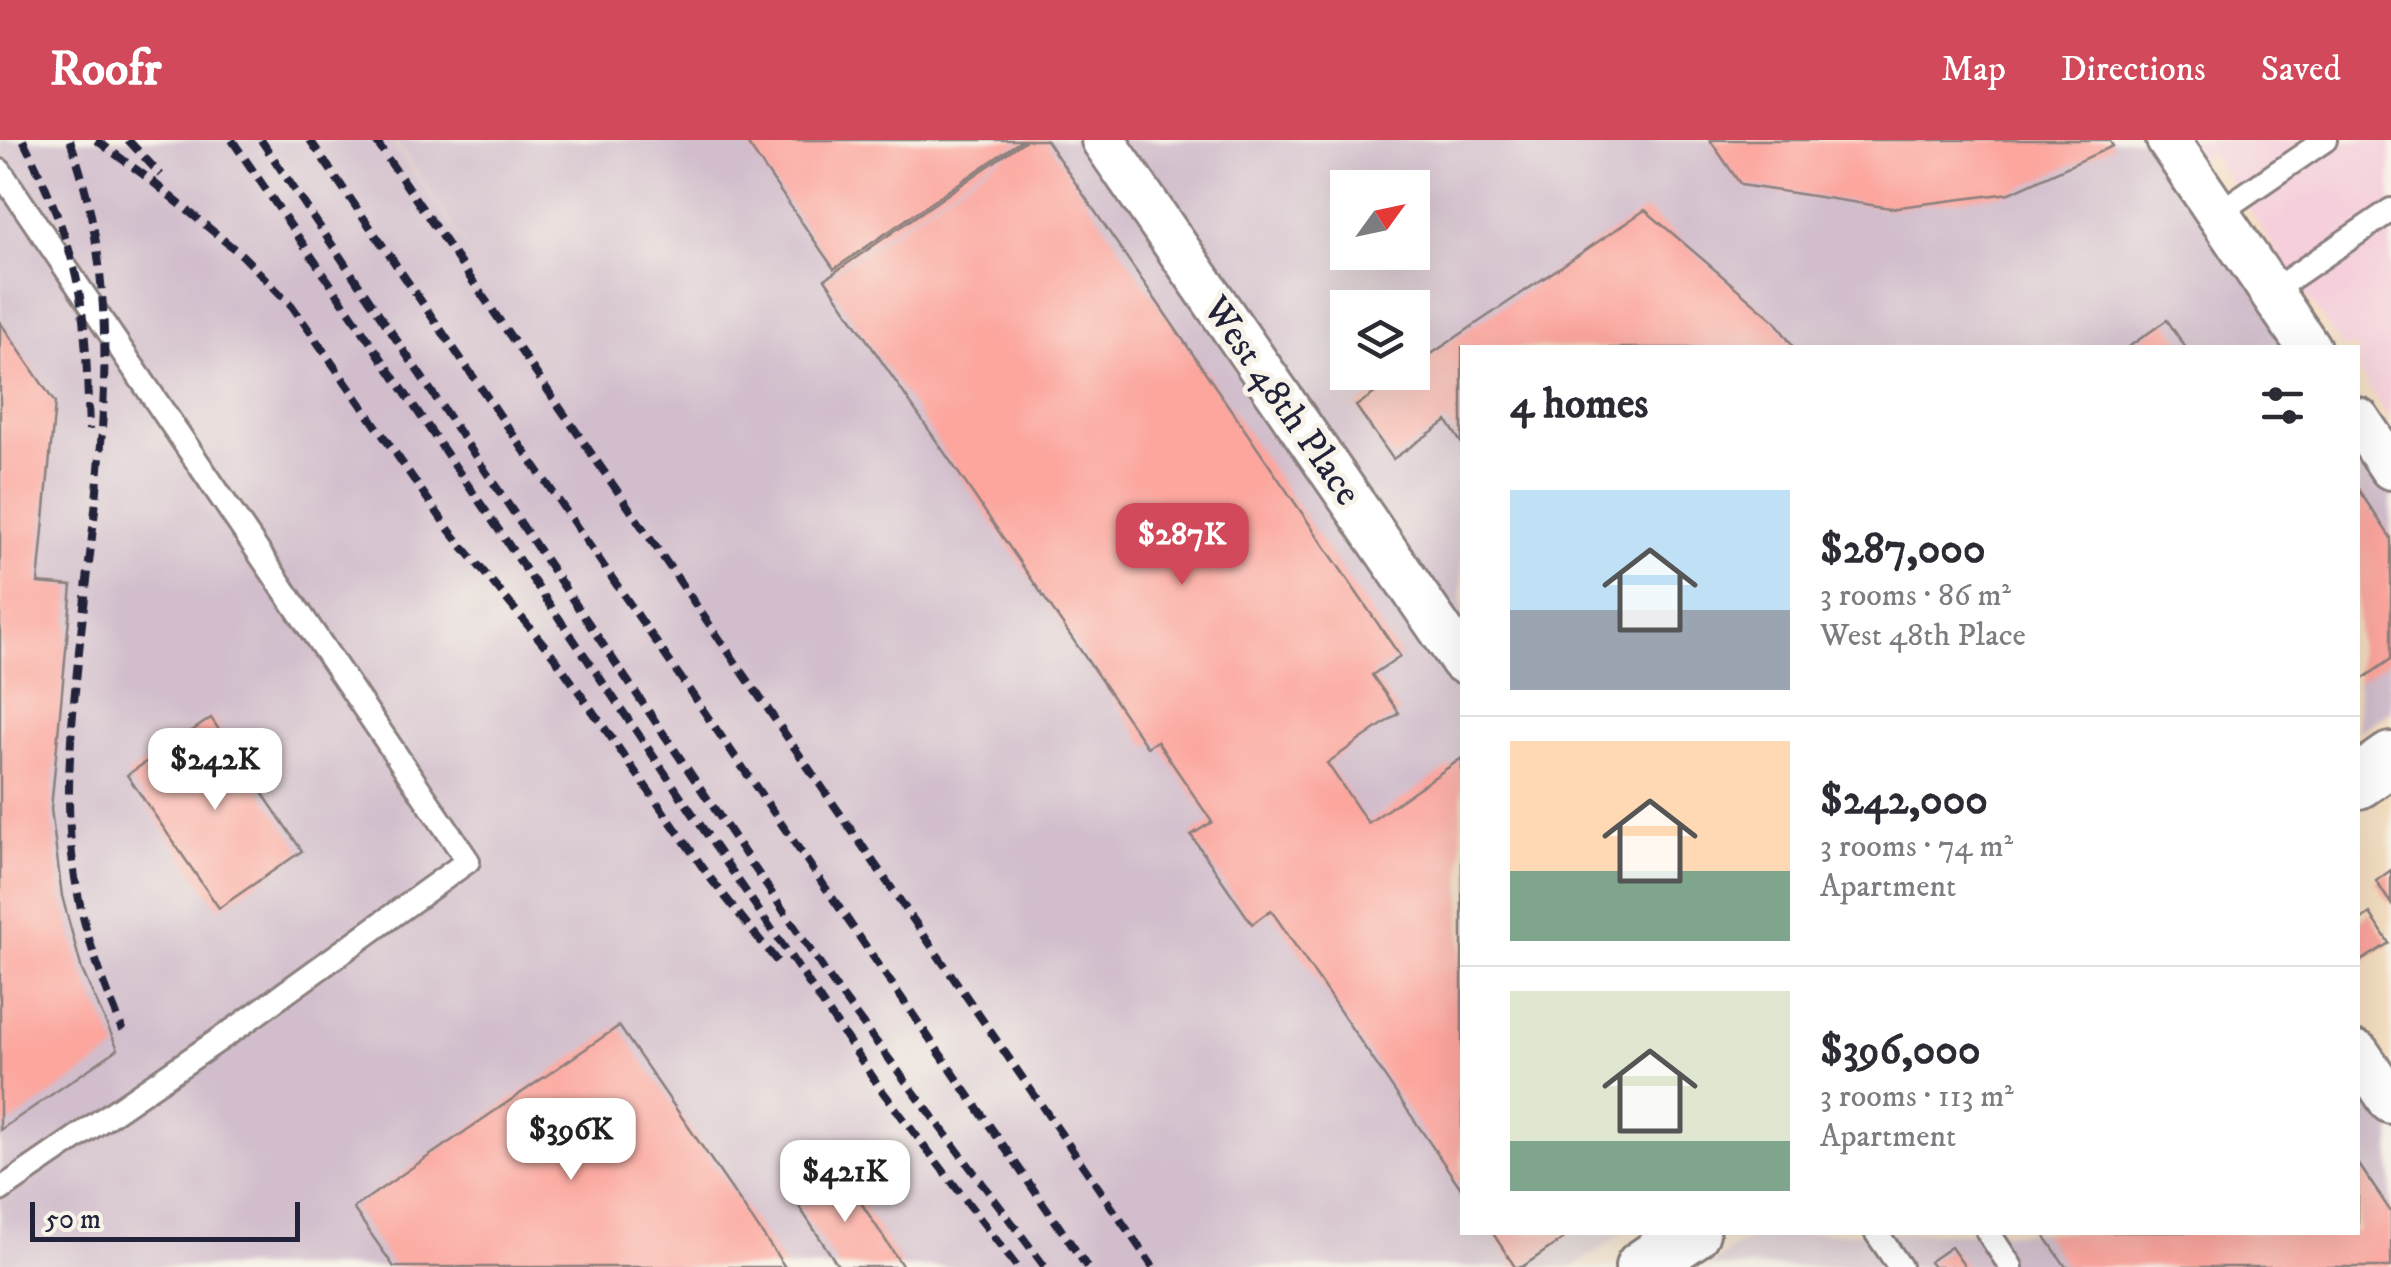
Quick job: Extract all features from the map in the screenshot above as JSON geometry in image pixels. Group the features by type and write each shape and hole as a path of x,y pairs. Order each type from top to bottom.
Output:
{"street":[{"name":"West 48th Place","path":"1103,140 1460,658"},
{"path":"2168,140 2307,345"},
{"path":"2360,422 2391,468"},
{"path":"2360,781 2391,760"},
{"path":"2360,1056 2388,1092"},
{"path":"1642,1267 1690,1235"}],"lane":[{"path":"2218,213 2325,140"},
{"path":"0,171 468,861 242,1024 0,1190"},
{"path":"2271,292 2391,210"},
{"path":"1878,1235 1900,1267"},
{"path":"1990,1235 2011,1267"}],"shaded area":[{"path":"0,140 392,140 502,299 394,140 2172,140 2311,345 1460,345 1460,1235 1621,1235 1573,1267 0,1267"},
{"path":"2168,140 2391,140 2391,421 2360,375 2360,345 2340,345 2210,153 2187,168"},
{"path":"2360,419 2391,466 2391,710 2360,732"},
{"path":"2360,1045 2391,1092 2391,1267 1706,1267 1754,1235 2360,1235"}],"building":[{"path":"745,140 1022,140 834,269"},
{"path":"1026,140 1046,140 1400,656 1372,675 1399,713 1327,763 1368,823 1460,759 1460,1187 1271,910 1252,924 1191,835 1212,822 1157,741 1147,747 825,279"},
{"path":"1710,140 2109,140 2113,146 2010,193 1891,208 1741,185"},
{"path":"1645,210 1775,321 1792,345 1460,345 1460,441 1447,421 1393,459 1356,406 1379,390 1430,390 1430,355"},
{"path":"2167,320 2184,345 2131,345"},
{"path":"0,322 55,403 38,583 72,586 51,809 62,896 82,970 118,1049 0,1130"},
{"path":"2360,492 2391,538 2391,659 2360,681"},
{"path":"211,718 302,851 219,908 127,775"},
{"path":"2391,870 2391,904 2376,881"},
{"path":"2370,913 2389,943 2361,961 2360,959 2360,920"},
{"path":"619,1026 785,1267 394,1267 353,1208"},
{"path":"2360,1166 2391,1212 2391,1267 2066,1267 2044,1235 2360,1235"},
{"path":"839,1169 903,1267 839,1267 794,1199"},
{"path":"1494,1235 1569,1235 1522,1267 1515,1267"},
{"path":"1951,1247 1965,1267 1933,1267 1929,1262"}],"railway":[{"path":"23,140 54,206 76,276 84,333 89,430"},
{"path":"70,140 88,203 99,266 104,330 100,458 72,730 70,837 86,928 123,1030"},
{"path":"96,140 243,256 292,306 450,531 555,658 711,879 779,964"},
{"path":"128,140 161,175"},
{"path":"232,140 883,1092 1017,1267"},
{"path":"261,140 838,991 1045,1267"},
{"path":"310,140 1087,1267"},
{"path":"375,140 1153,1267"}]}
